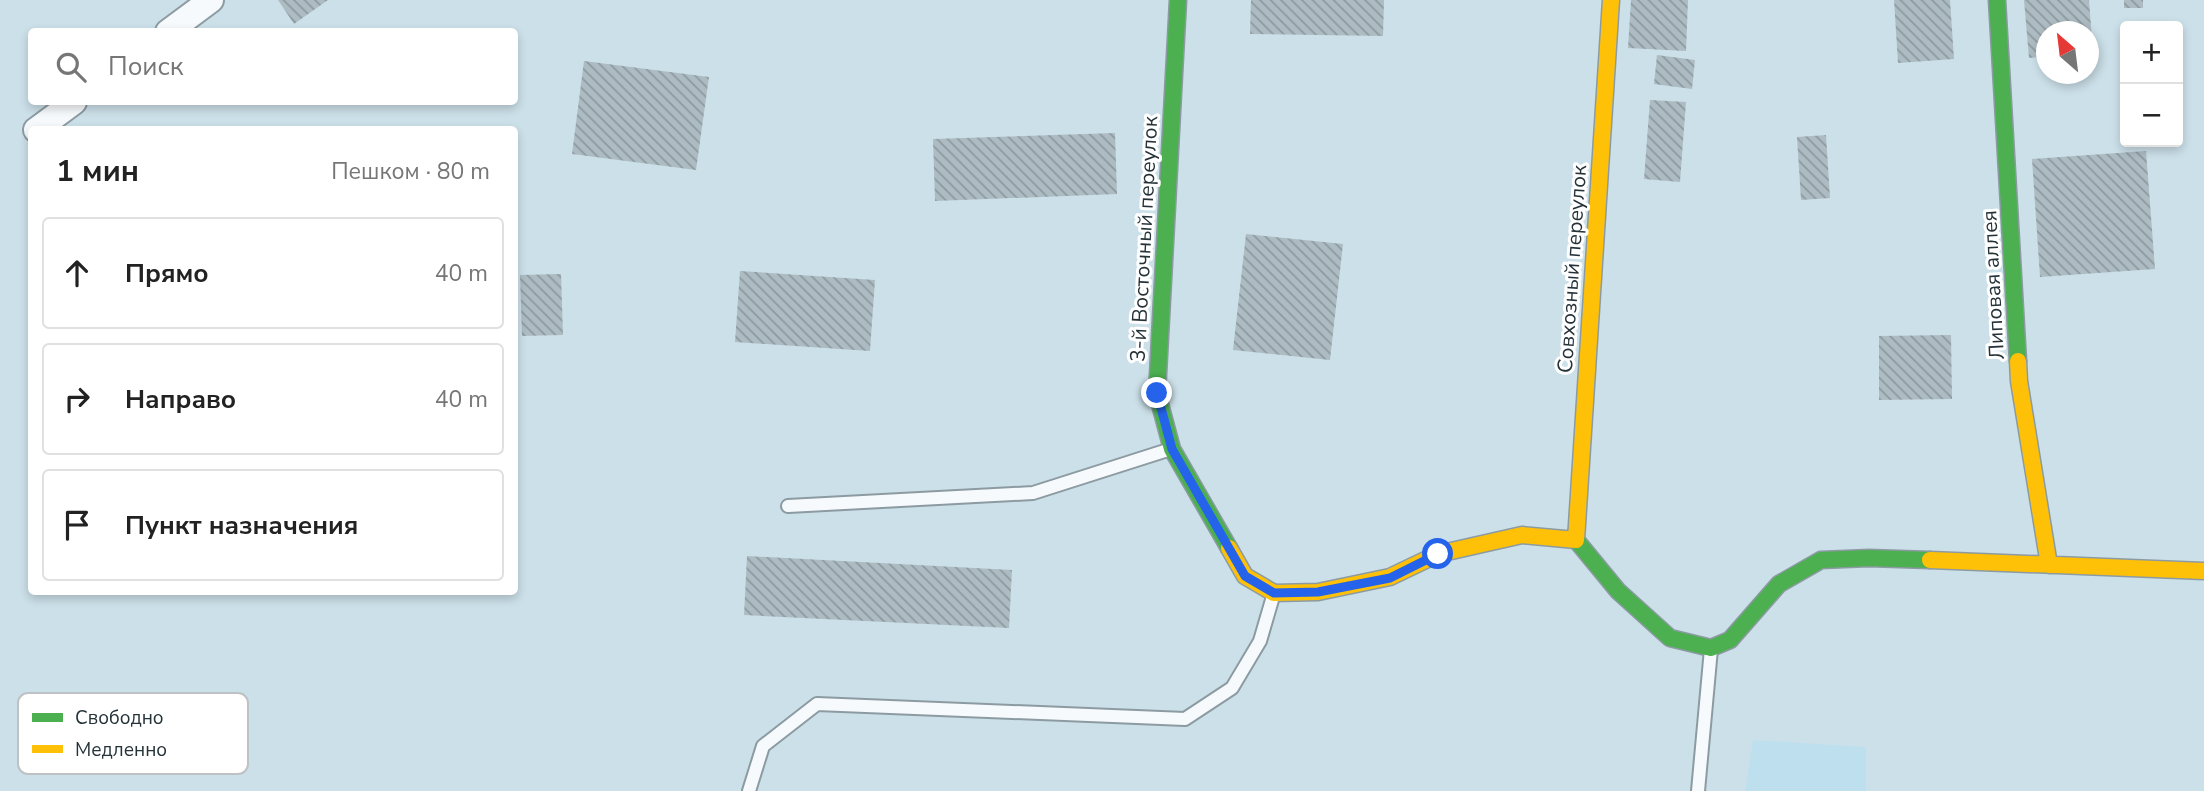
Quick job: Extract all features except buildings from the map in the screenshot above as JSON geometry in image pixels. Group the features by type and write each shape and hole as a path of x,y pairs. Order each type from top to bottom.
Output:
{"street":[{"path":"174,28 211,0"},
{"name":"3-й Восточный переулок","path":"1178,0 1157,393 1172,449 1245,576 1274,593"},
{"name":"Совхозный переулок","path":"1576,540 1611,0"},
{"name":"Липовая аллея","path":"1997,0 2020,381 2049,565"},
{"path":"41,126 70,105"},
{"path":"1274,593 1318,592 1390,578 1438,554 1522,535 1576,540 1618,591 1670,638 1710,648 1730,640 1779,584 1821,560 1869,558 2204,571"}],"lane":[{"path":"788,506 1033,493 1172,449"},
{"path":"749,791 763,746 817,704 1185,719 1232,688 1260,641 1274,593"},
{"path":"1698,791 1710,648"}],"shaded area":[{"path":"1753,740 1866,747 1866,791 1745,791"}],"traffic: fast":[{"path":"1178,0 1157,393 1172,449 1229,548"},
{"path":"1997,0 2018,361"},
{"path":"1576,540 1618,591 1670,638 1711,648 1730,640 1779,584 1821,560 1930,560"}],"traffic: slow":[{"path":"1576,540 1611,0"},
{"path":"2018,361 2049,565"},
{"path":"1229,548 1245,576 1274,593 1318,592 1390,577 1438,554 1522,535 1576,540"},
{"path":"1930,560 2204,571"}],"route":[{"path":"1157,393 1172,449 1245,576 1274,593 1318,592 1390,578 1438,554"}]}
